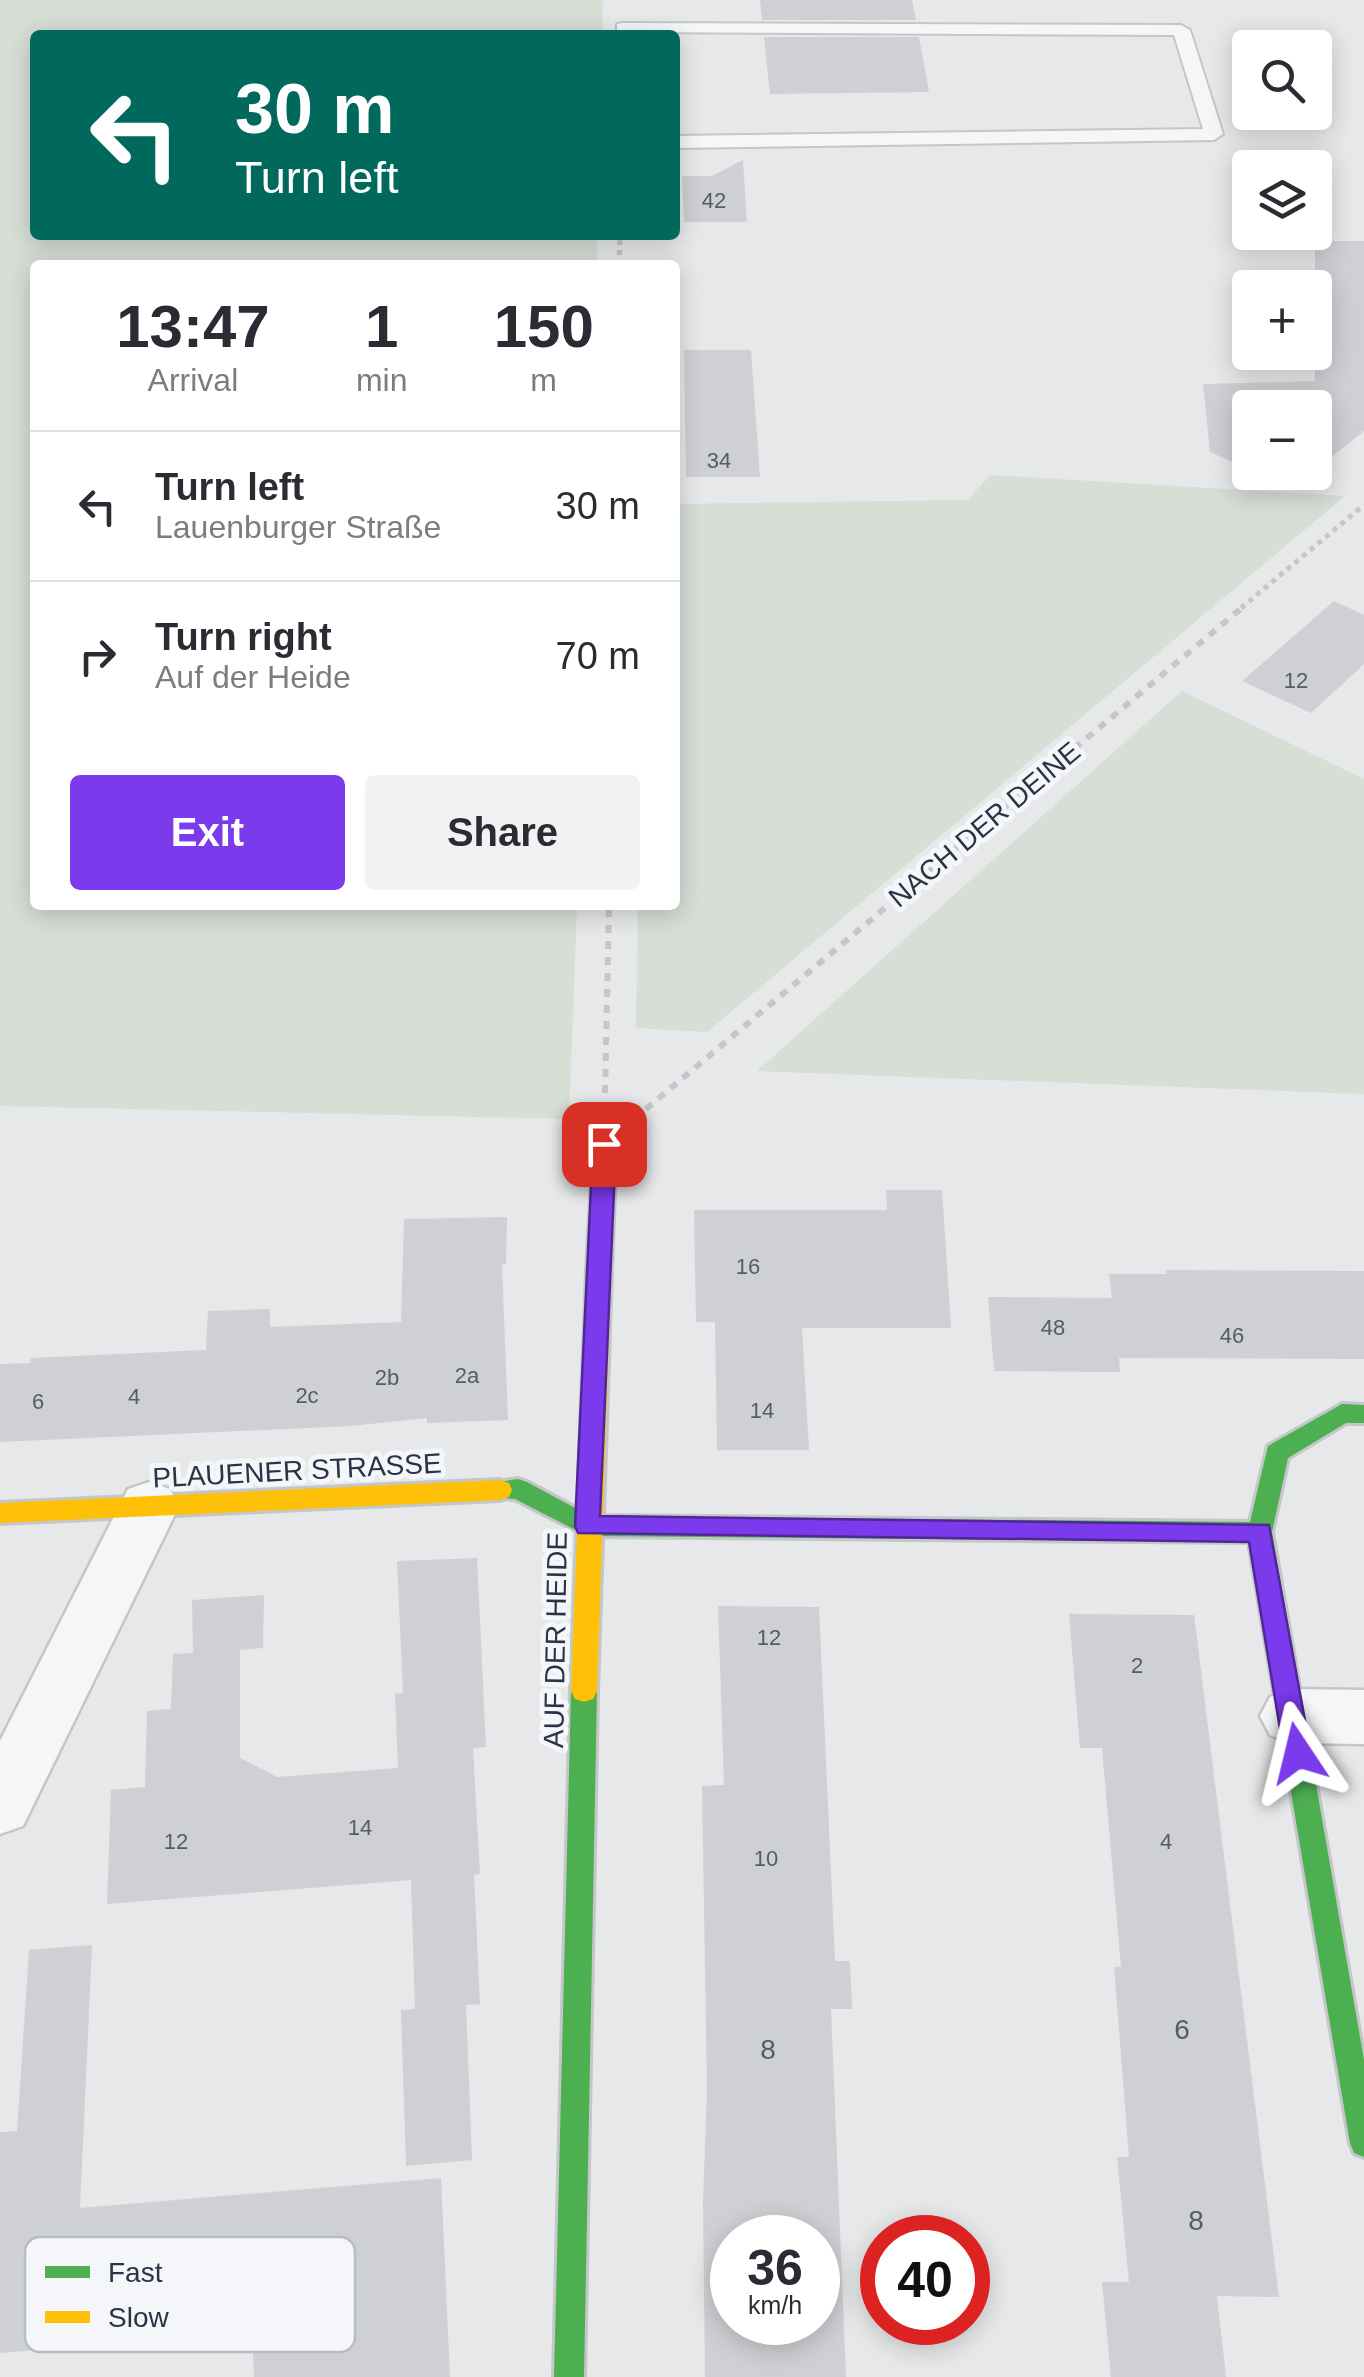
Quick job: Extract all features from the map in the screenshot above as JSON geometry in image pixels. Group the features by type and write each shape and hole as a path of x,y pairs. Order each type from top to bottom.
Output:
{"street":[{"name":"AUF DER HEIDE","path":"568,2377 587,1526 604,1144"},
{"path":"1364,1414 1342,1413 1277,1453 1260,1532 1292,1716 1353,2013 1364,2144"},
{"name":"PLAUENER STRASSE","path":"0,1513 518,1490 587,1526"},
{"path":"0,1806 150,1506"},
{"path":"587,1526 1260,1532"},
{"path":"1292,1716 1364,1717"}],"lane":[{"path":"624,28 1181,30 1214,134 680,142"}],"path":[{"name":"NACH DER DEINE","path":"604,1144 1364,504"},
{"path":"604,1144 608,910"}],"shaded area":[{"path":"0,0 603,0 602,30 30,30 30,240 597,240 597,260 30,260 30,910 577,910 569,1119 0,1106"},
{"path":"990,475 1345,496 707,1032 636,1028 638,910 680,910 680,504 968,500"},
{"path":"1182,691 1364,779 1364,1094 757,1071"}],"building":[{"path":"760,0 912,0 916,20 762,20"},
{"path":"764,37 919,37 929,92 770,94"},
{"path":"743,160 747,222 684,222 682,176 712,176"},
{"path":"1332,241 1364,241 1364,431 1332,456 1332,390 1232,390 1232,462 1210,452 1203,384 1315,381 1315,370 1332,370 1332,270 1315,270 1315,250 1332,250"},
{"path":"684,350 751,350 760,477 686,477"},
{"path":"1334,601 1364,615 1364,664 1311,713 1242,681"},
{"path":"886,1190 942,1190 951,1328 802,1328 809,1450 717,1450 715,1322 696,1322 694,1210 887,1210"},
{"path":"507,1217 506,1264 502,1264 508,1420 427,1423 427,1418 351,1426 0,1442 0,1364 30,1363 31,1358 206,1350 208,1311 270,1309 270,1327 401,1322 404,1219"},
{"path":"1166,1270 1364,1271 1364,1359 1119,1358 1120,1372 994,1371 988,1297 1112,1298 1109,1274 1167,1274"},
{"path":"477,1558 486,1747 473,1748 480,1874 474,1875 480,2004 466,2005 472,2160 406,2166 401,2010 415,2009 411,1880 107,1904 111,1790 145,1787 147,1711 171,1709 173,1654 193,1653 192,1600 264,1595 263,1648 240,1650 240,1758 277,1777 398,1768 395,1694 403,1693 397,1561"},
{"path":"718,1606 819,1607 835,1961 850,1961 852,2009 831,2009 839,2215 710,2215 710,2345 840,2345 840,2230 846,2377 705,2377 703,2202 707,2088 702,1786 724,1785"},
{"path":"1069,1614 1194,1615 1279,2297 1217,2296 1226,2377 1111,2377 1102,2282 1129,2282 1117,2157 1129,2157 1114,1967 1121,1967 1102,1748 1080,1748"},
{"path":"92,1945 80,2208 441,2178 450,2377 254,2377 253,2352 355,2352 355,2237 25,2237 25,2351 0,2353 0,2132 17,2131 29,1950"}],"traffic: fast":[{"path":"599,1271 605,1144"},
{"path":"500,1490 518,1489 587,1526 1260,1532 1277,1453 1342,1413 1364,1414"},
{"path":"1260,1532 1364,2143"},
{"path":"569,2377 584,1691"}],"traffic: slow":[{"path":"584,1691 599,1271"},
{"path":"0,1513 500,1490"}],"route":[{"path":"604,1144 587,1526 1260,1532 1298,1753"}]}
